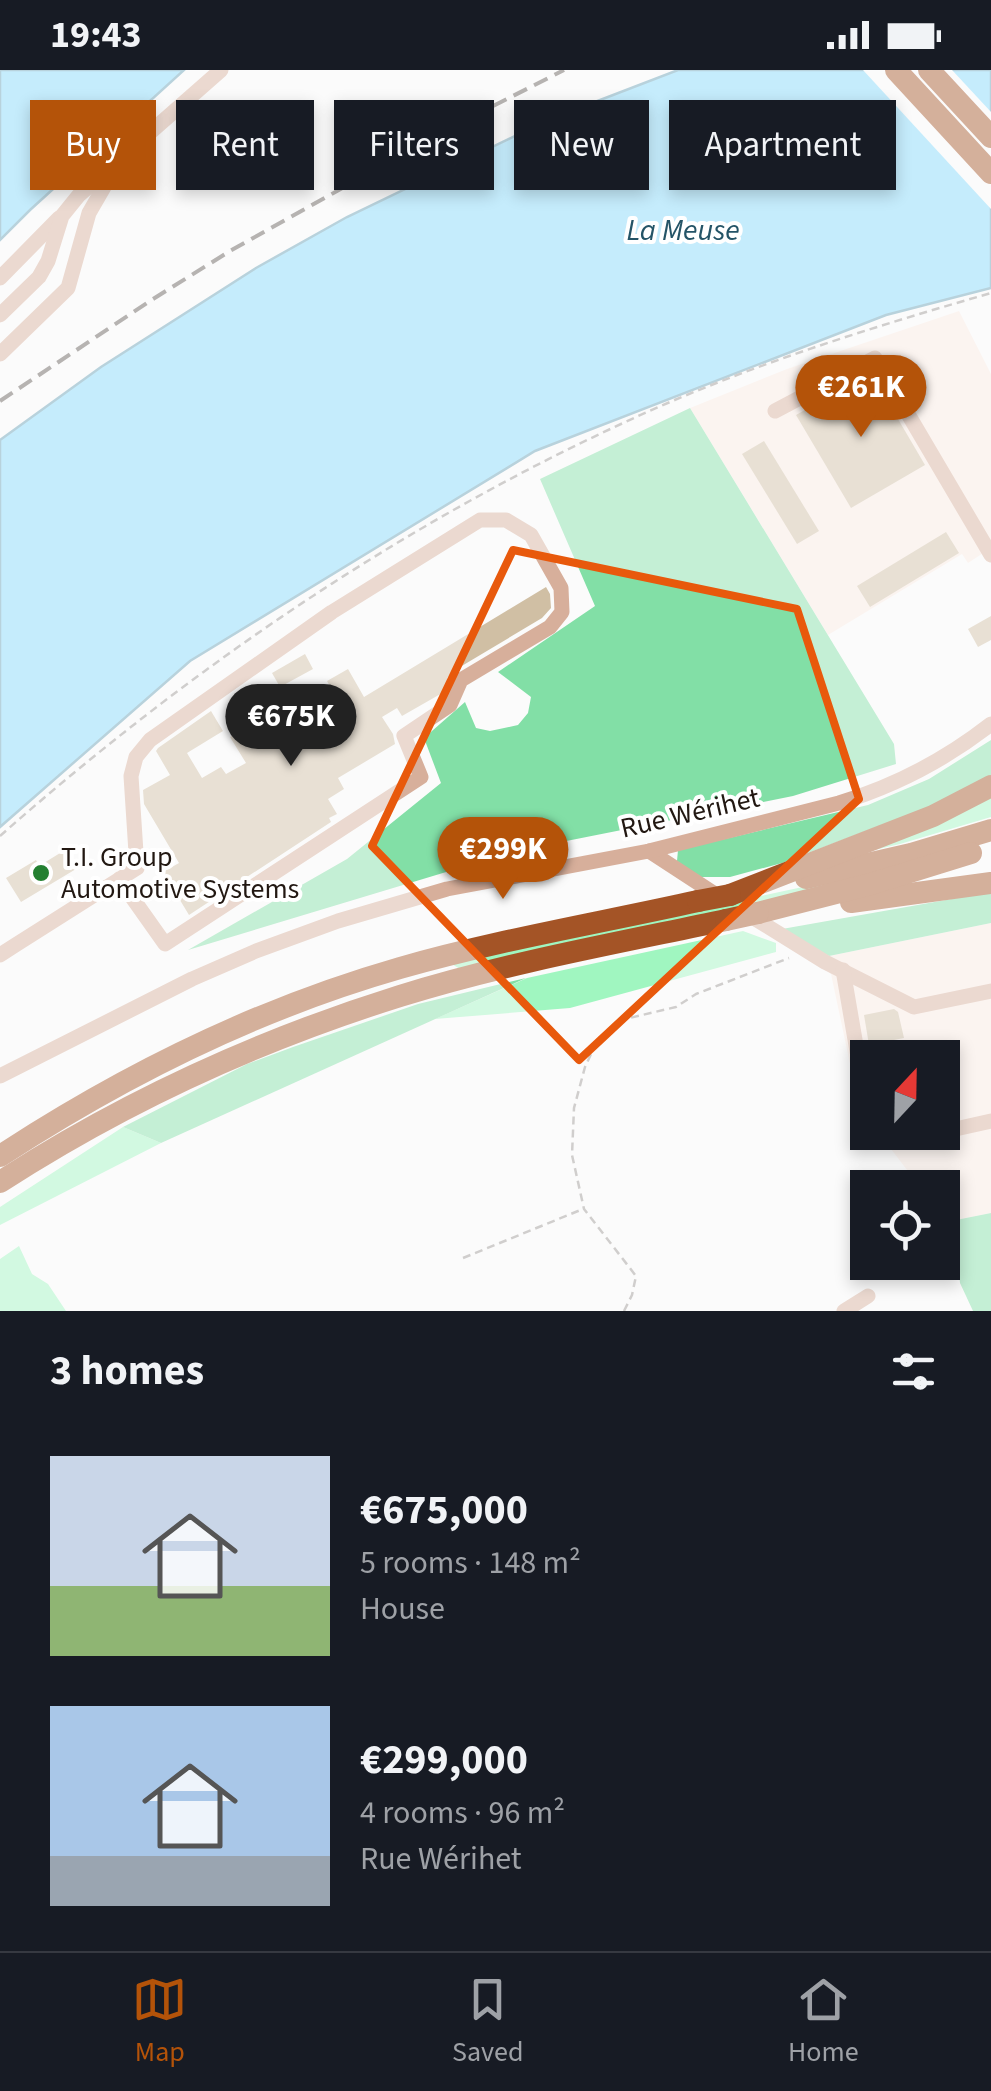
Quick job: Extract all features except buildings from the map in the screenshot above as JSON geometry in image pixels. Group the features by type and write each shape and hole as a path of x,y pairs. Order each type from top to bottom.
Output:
{"highway":[{"path":"896,70 991,173"},
{"path":"929,70 991,137"},
{"path":"730,894 917,823 991,786"},
{"path":"0,1156 136,1074 284,1008 360,981 465,952 911,854 991,830"},
{"path":"0,1182 108,1118 203,1070 327,1020 499,970 871,884 991,847"},
{"path":"759,912 991,883"},
{"path":"0,1142 44,1127"},
{"path":"0,1197 32,1162"}],"street":[{"path":"156,128 220,70"},
{"path":"0,278 85,190"},
{"path":"0,354 68,288 89,213 100,190"},
{"path":"0,315 38,277 48,261 62,216"},
{"path":"38,277 68,288"},
{"path":"775,411 876,358 991,555"},
{"path":"0,956 137,868 131,776 136,757 150,740 332,612 480,520 506,520 531,536 561,588 562,612 550,627 461,680 450,705 404,736 421,777 164,944 120,879"},
{"name":"Rue Wérihet","path":"0,1076 192,979 338,921 447,889 649,850 864,796 955,752 991,724"},
{"path":"649,850 803,948 914,1007 991,991"},
{"path":"843,970 855,1040"},
{"path":"960,1128 991,1122"},
{"path":"844,1311 868,1296"}],"path":[{"path":"624,1311 636,1276 584,1208 572,1155 574,1108 584,1067 598,1039 621,1020 676,1006 696,994 789,958 803,948"},
{"path":"464,1258 584,1208"}],"highlighted area":[{"path":"513,550 797,609 859,799 579,1060 372,846"}],"shaded area":[{"path":"959,311 991,374 991,548 968,563 962,554 828,635 690,408 787,369"},
{"path":"991,923 991,1213 960,1219 960,1170 907,1170 892,1150 960,1150 960,1040 850,1040 850,1064 831,974 823,967 829,956"}],"green space":[{"path":"690,408 894,744 896,764 793,796 516,851 188,950 347,859 441,783 424,738 465,702 476,728 490,731 518,725 528,713 531,697 498,672 595,606 540,479"},
{"path":"991,740 991,775 952,798 782,863 730,877 698,877 677,861 678,850 868,805 929,779"},
{"path":"991,792 991,817 848,856"},
{"path":"905,865 807,893 460,969 450,963"},
{"path":"991,892 991,923 829,956 782,929"},
{"path":"743,931 776,943 776,952 570,1008 435,1019 527,978"},
{"path":"526,978 161,1143 123,1127 247,1064 418,1004"},
{"path":"123,1127 161,1143 0,1225 0,1207"},
{"path":"991,1213 991,1311 973,1311 960,1283 960,1219"},
{"path":"19,1246 32,1274 48,1284 66,1311 0,1311 0,1259"}],"water":[{"path":"0,70 184,70 151,100 30,100 30,190 52,190 0,240"},
{"name":"La Meuse","path":"678,70 991,70 991,288 886,315 535,451 190,661 0,827 0,440 101,367 256,268 347,217 403,190 494,190 494,146 514,136 514,190 649,190 649,100 600,100"}],"pier":[{"path":"863,70 952,70 991,112 991,209 896,106 896,100 891,100"}],"railway":[{"path":"0,401 230,251 446,130 564,70"}],"place":[{"name":"T.I. Group Automotive Systems","path":"41,873"}]}
